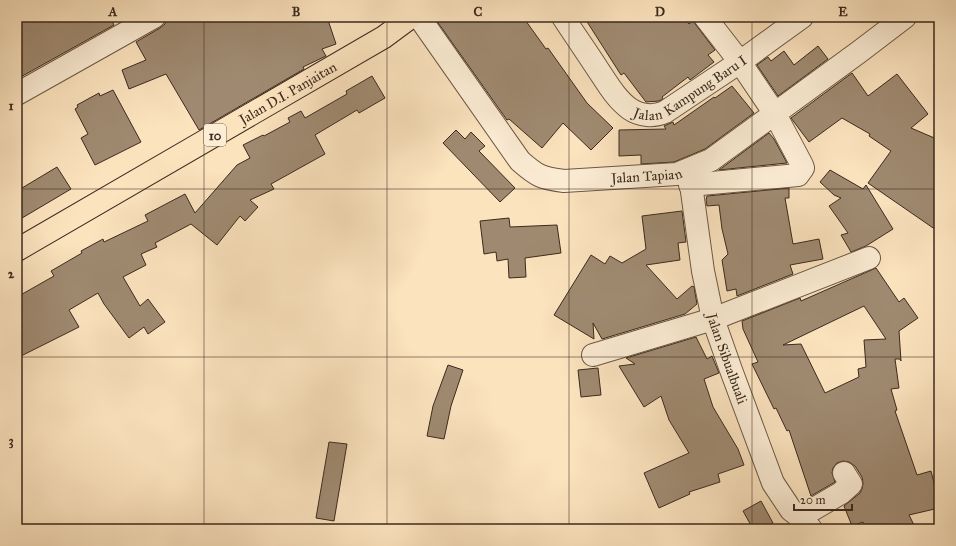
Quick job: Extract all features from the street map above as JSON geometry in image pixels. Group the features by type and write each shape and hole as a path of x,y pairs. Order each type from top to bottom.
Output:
{"highway":[{"name":"Jalan D.I. Panjaitan","path":"17,250 384,37 411,17"}],"street":[{"path":"17,94 154,17"},
{"name":"Jalan Tapian","path":"419,17 520,161 534,174 548,179 564,181 677,174 690,178 711,160 905,17"},
{"name":"Jalan Kampung Baru I","path":"563,17 615,95 630,109 639,114 657,115 665,112 740,62 802,17"},
{"path":"690,178 798,175 802,168 802,165 774,114 740,62 705,17"},
{"name":"Jalan Sibualbuali","path":"690,178 703,272 713,319 773,483 791,510 806,523"},
{"path":"593,355 713,319 869,258"},
{"path":"806,523 852,484 844,473"}],"building":[{"path":"17,17 110,17 114,25 17,79"},
{"path":"169,17 327,17 336,44 322,49 326,56 303,67 304,69 199,130 166,74 129,89 122,70 146,60 136,42 160,28 165,24 166,19"},
{"path":"434,17 523,17 546,49 548,48 587,103 613,128 591,150 563,123 542,148 509,119 507,120"},
{"path":"584,17 684,17 689,24 693,21 715,50 708,55 714,62 690,80 688,77 662,97 663,99 659,101 646,102 624,73 621,75"},
{"path":"818,46 828,59 778,96 757,65 768,57 771,61 784,51 794,65"},
{"path":"852,73 868,96 897,74 928,114 911,128 939,140 939,232 868,183 891,151 869,136 870,134 842,118 809,142 791,118"},
{"path":"372,76 385,98 359,113 357,110 315,135 325,154 271,184 274,189 250,200 258,207 245,221 240,216 217,245 191,224 155,243 157,247 141,254 146,265 123,277 140,306 148,299 165,322 148,334 144,327 129,338 104,304 98,293 69,310 79,327 17,358 17,297 54,276 51,271 82,253 81,251 103,239 104,242 148,221 145,215 185,194 195,213 237,165 250,158 243,145 290,122 288,118 301,111 305,118 347,94 346,91"},
{"path":"732,86 754,113 705,149 674,162 641,164 641,155 619,156 619,130 666,129 664,126 673,122 674,125"},
{"path":"113,90 141,142 95,165 81,138 88,134 75,109 78,107 77,105 99,93 100,96"},
{"path":"456,130 465,139 471,132 485,146 479,151 515,188 500,202 443,143"},
{"path":"769,133 774,139 787,163 719,170"},
{"path":"57,167 71,189 17,221 17,191"},
{"path":"830,170 863,189 866,185 893,229 866,246 851,252 841,235 848,233 829,206 841,198 834,195 820,182"},
{"path":"789,188 789,198 785,198 793,244 819,239 823,259 790,265 793,274 737,296 736,289 727,291 722,260 728,254 722,229 719,205 707,206 707,196"},
{"path":"682,211 686,242 678,243 680,260 646,265 677,299 692,286 694,287 697,304 685,314 602,339 593,323 594,339 554,315 591,255 605,264 610,256 622,263 646,249 642,216"},
{"path":"509,218 510,227 557,225 561,253 525,258 526,277 509,278 508,259 497,261 496,252 484,254 480,221"},
{"path":"876,268 899,302 904,298 918,318 899,331 901,361 900,359 895,359 899,388 891,389 897,410 895,411 917,475 931,471 939,503 939,508 909,515 916,529 867,529 863,522 852,526 844,506 860,493 863,483 862,477 855,466 849,462 843,461 837,463 833,468 832,473 835,482 811,496 789,430 787,431 776,408 774,409 752,364 758,362 743,329 742,321 800,298 801,301","holes":["864,306 886,339 864,340 866,367 858,369 859,377 825,393 801,344 783,345"]},
{"path":"696,337 707,359 712,356 719,373 704,379 713,407 738,449 744,465 718,474 720,482 689,492 690,494 659,508 644,473 689,453 669,420 661,396 644,407 619,366 635,364 626,358"},
{"path":"448,365 463,370 451,406 444,439 427,436 433,406"},
{"path":"598,368 601,395 581,397 578,370"},
{"path":"329,442 347,444 334,521 316,518"},
{"path":"761,501 773,523 762,529 753,529 743,511"}]}
